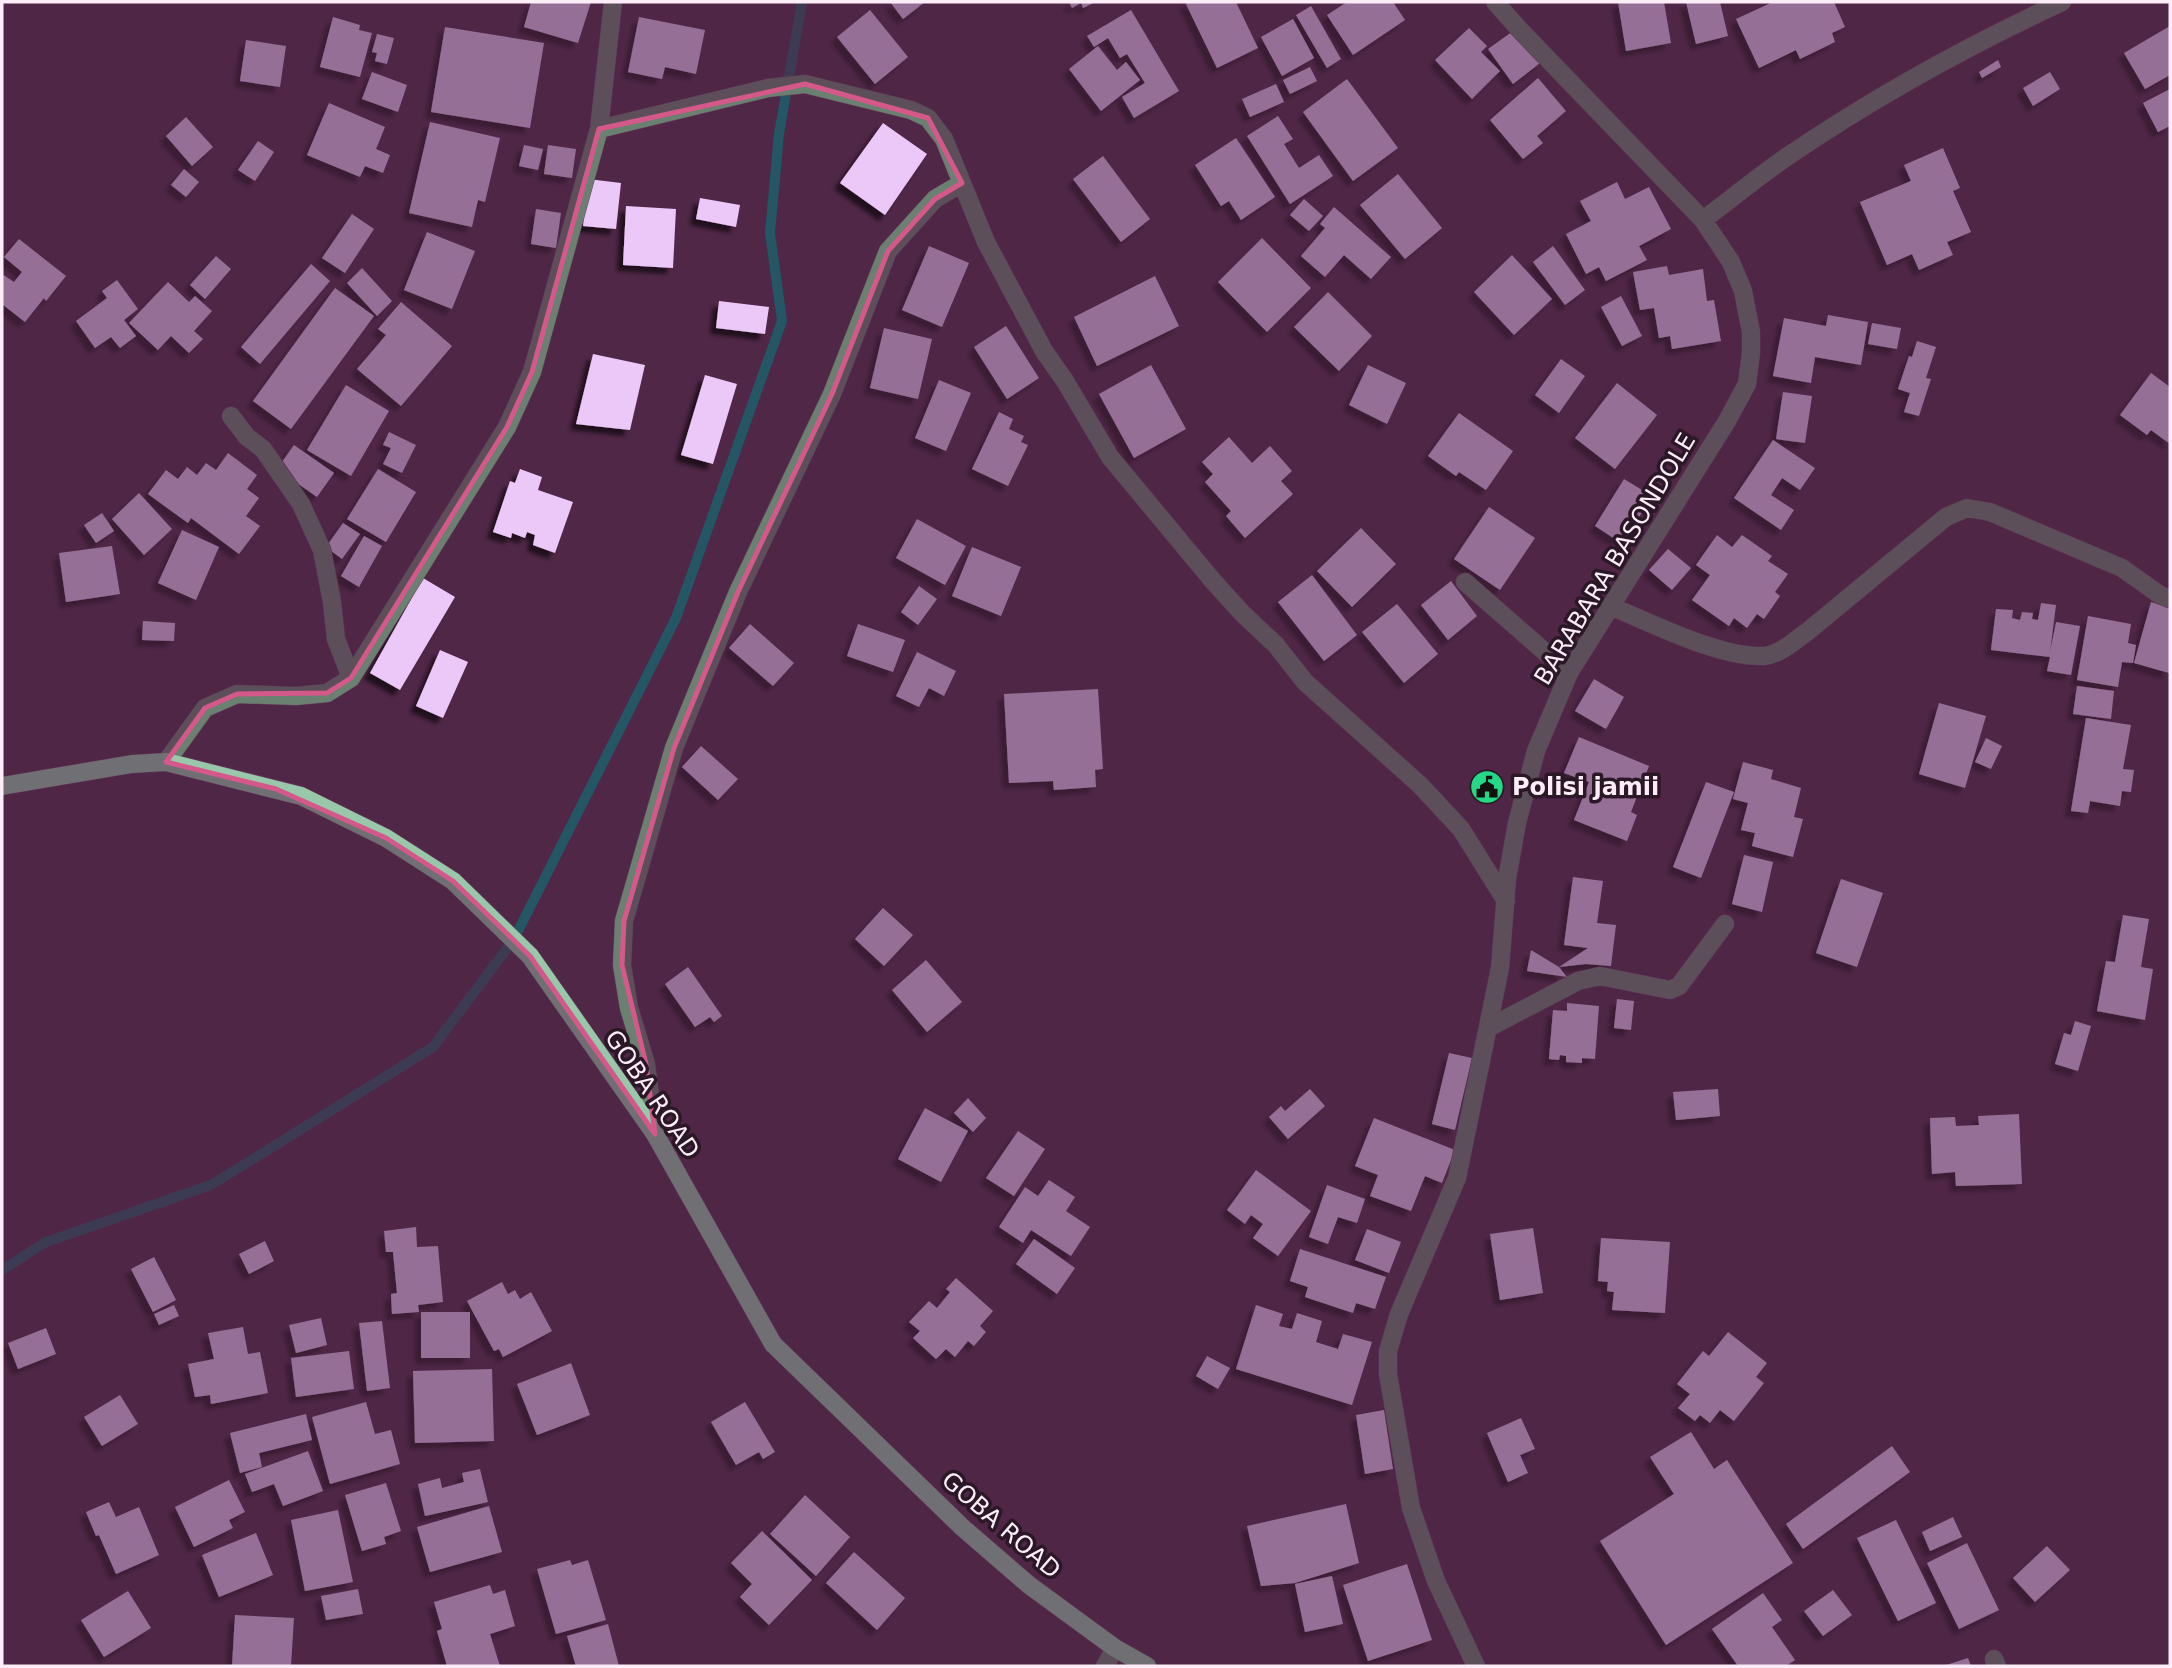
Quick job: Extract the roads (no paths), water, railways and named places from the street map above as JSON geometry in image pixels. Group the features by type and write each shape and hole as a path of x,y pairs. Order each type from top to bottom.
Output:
{"main road":[{"name":"GOBA ROAD","path":"2,786 132,764 166,762 301,796 386,838 453,881 530,957 655,1134 772,1345 963,1528 1029,1585 1115,1648 1147,1666"}],"street":[{"path":"166,762 205,708 237,694 296,696 327,693 351,678 507,427 533,372 599,129 613,2"},
{"name":"BARABARA BASONDOLE","path":"1476,1666 1436,1581 1411,1508 1387,1358 1389,1343 1457,1178 1500,968 1517,823 1536,751 1569,673 1720,433 1747,384 1751,353 1751,332 1743,291 1731,262 1703,220 1495,2"},
{"path":"1703,220 1788,156 1896,87 2062,2"},
{"path":"599,129 768,88 805,84 911,110 928,118 944,139 986,242 1044,351 1110,457 1188,553 1242,613 1276,645 1305,682 1420,785 1461,829 1506,901"},
{"path":"655,1134 646,1064 629,1008 622,965 624,921 674,748 737,592 832,394 888,251 935,199 962,183"},
{"path":"231,416 247,437 263,449 301,504 322,550 336,639 351,678"},
{"path":"1610,606 1725,651 1766,656 1807,632 1946,517 1967,508 1990,512 2122,568 2170,599"},
{"path":"1465,582 1569,673"},
{"path":"1488,1028 1578,981 1600,976 1670,990 1679,986 1725,924"},
{"path":"1105,1666 1115,1648"}],"waterway":[{"path":"2,1270 46,1242 211,1185 433,1047 514,939 676,618 782,321 770,233 779,134 802,2"}],"place":[{"name":"Polisi jamii","path":"1487,787"}]}
